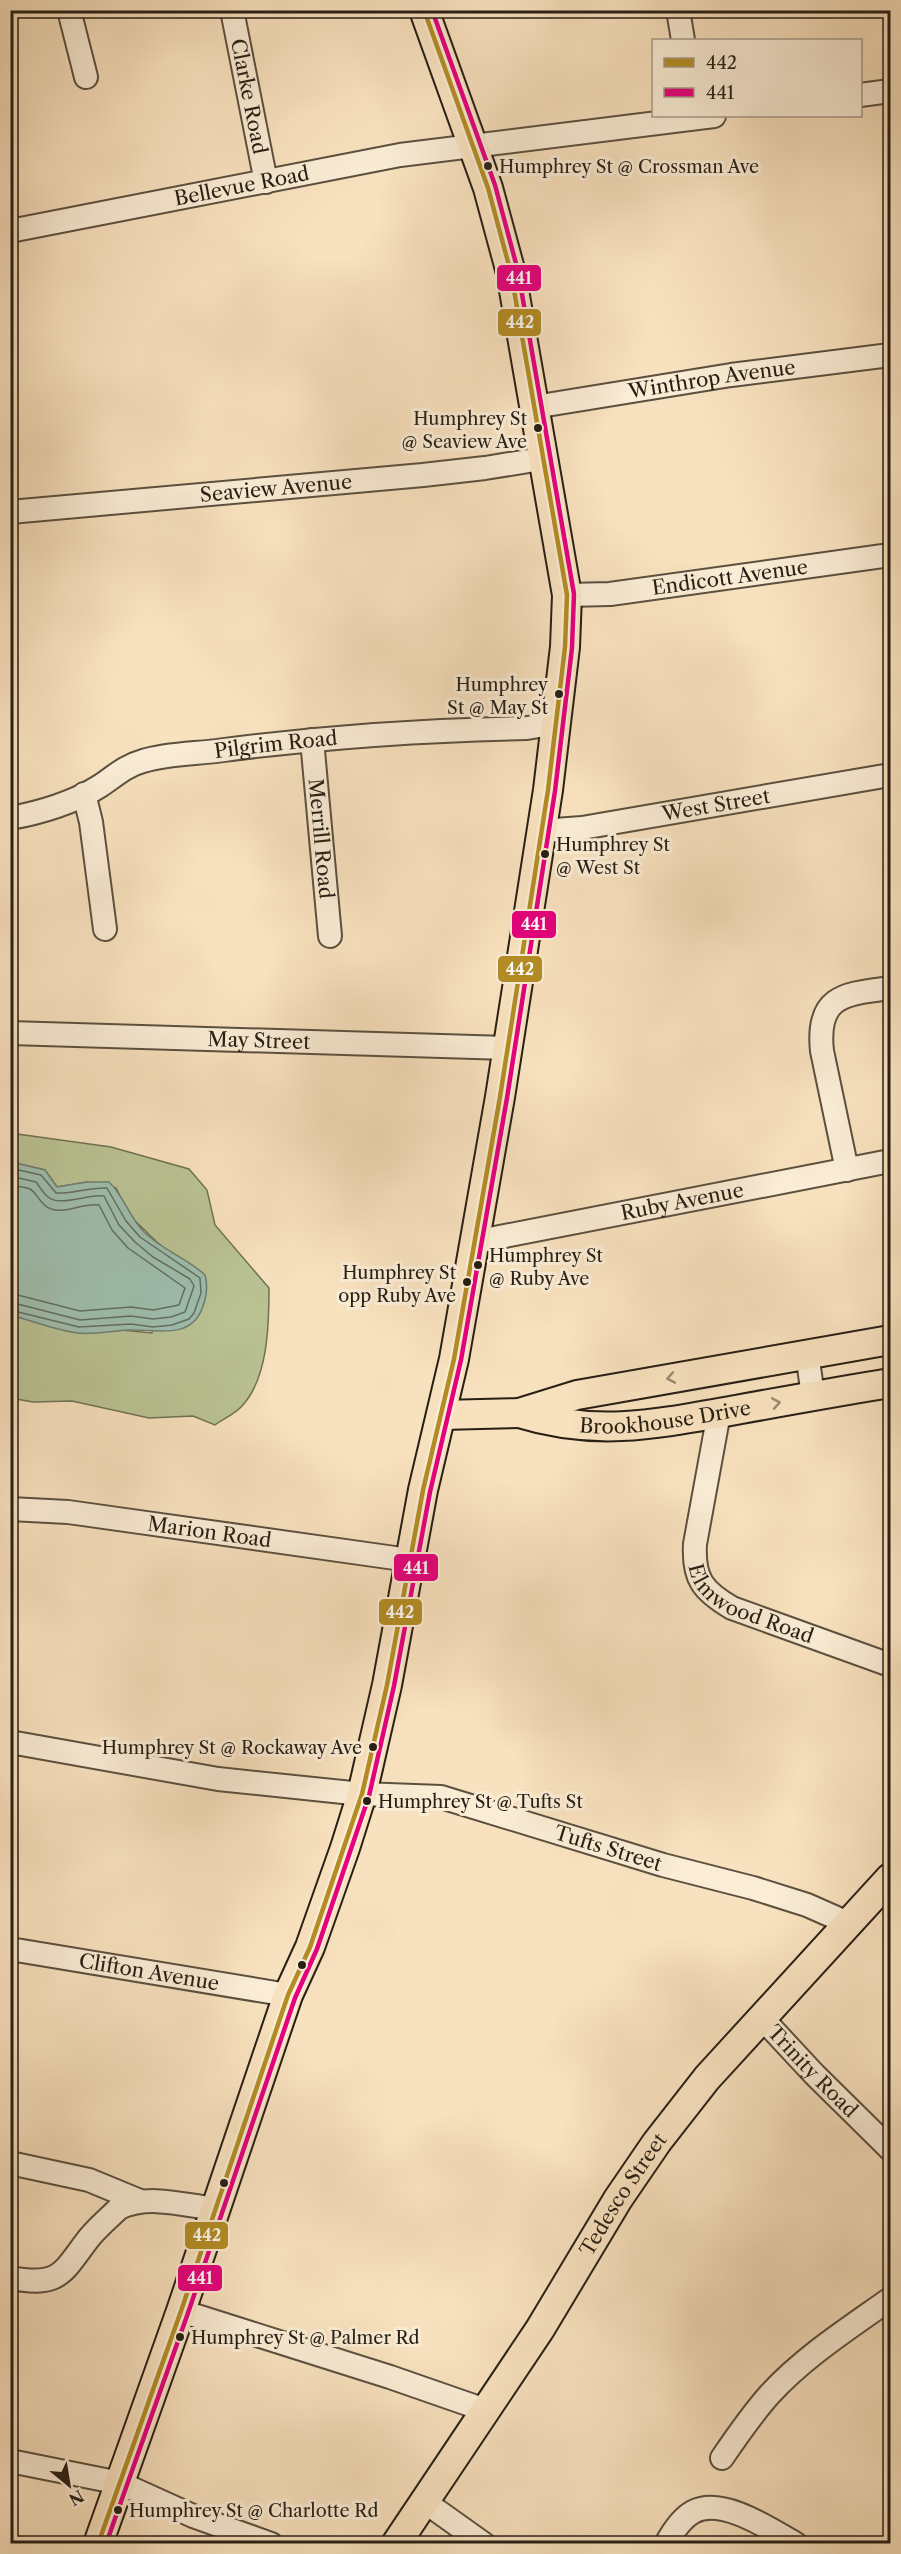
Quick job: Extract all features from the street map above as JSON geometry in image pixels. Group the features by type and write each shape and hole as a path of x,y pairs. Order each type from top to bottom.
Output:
{"main road":[{"path":"98,2544 181,2311 288,1995 310,1947 362,1794 387,1685 423,1490 442,1415 474,1242 507,1048 561,692 567,596 541,459 511,273 488,188 424,10"},
{"name":"Brookhouse Drive","path":"442,1415 519,1413 577,1395 891,1340"},
{"name":"Brookhouse Drive","path":"519,1413 547,1422 602,1428 677,1420 891,1383"},
{"name":"Tedesco Street","path":"396,2544 540,2330 639,2166 707,2078 850,1924 887,1888"}],"street":[{"path":"69,10 86,77"},
{"name":"Clarke Road","path":"232,10 266,182"},
{"path":"678,10 682,39"},
{"path":"862,95 891,91"},
{"name":"Bellevue Road","path":"10,231 400,155 693,117"},
{"name":"Winthrop Avenue","path":"534,407 708,378 891,355"},
{"name":"Seaview Avenue","path":"10,512 423,475 541,459"},
{"name":"Endicott Avenue","path":"567,596 610,594 891,555"},
{"name":"Pilgrim Road","path":"10,818 26,815 84,794 100,786 122,768 144,760 178,754 312,740 527,728 557,723"},
{"name":"Merrill Road","path":"312,740 330,936"},
{"name":"West Street","path":"541,831 582,828 891,775"},
{"path":"84,794 91,822 105,929"},
{"path":"847,1170 820,1034 825,1016 840,997 891,988"},
{"name":"May Street","path":"10,1033 507,1048"},
{"name":"Ruby Avenue","path":"474,1242 891,1161"},
{"path":"807,1353 813,1396"},
{"name":"Elmwood Road","path":"718,1413 694,1544 694,1563 700,1583 713,1597 732,1608 891,1665"},
{"name":"Marion Road","path":"10,1509 68,1512 409,1560"},
{"name":"Tufts Street","path":"10,1742 218,1779 362,1794 441,1797 663,1866 753,1888 807,1905 850,1924"},
{"name":"Clifton Avenue","path":"10,1949 288,1995"},
{"name":"Trinity Road","path":"761,2018 814,2074 891,2149"},
{"path":"10,2163 89,2180 140,2201 216,2209"},
{"path":"10,2278 30,2282 54,2278 75,2259 89,2238 119,2208 140,2201"},
{"path":"722,2458 748,2421 783,2381 833,2340 891,2299"},
{"path":"181,2311 390,2377 485,2410"},
{"path":"10,2461 120,2483 193,2516 271,2544"},
{"path":"425,2502 484,2544"},
{"path":"666,2544 682,2522 693,2512 708,2508 729,2510 796,2544"}],"green space":[{"path":"10,1133 111,1147 189,1169 207,1190 215,1225 269,1288 267,1334 262,1366 251,1394 236,1412 215,1425 193,1416 149,1418 72,1401 33,1402 11,1398 11,1315 37,1322 152,1333 161,1246 131,1217 116,1188 87,1182 57,1187 45,1170 11,1162"}],"water":[{"path":"11,1162 45,1170 57,1187 87,1182 109,1182 144,1232 205,1275 206,1294 198,1317 182,1329 172,1331 128,1330 77,1333 11,1315"}],"transit line":[{"name":"442","path":"98,2544 181,2311 288,1995 310,1947 362,1794 387,1685 423,1490 454,1359 500,1097 548,790 565,647 567,595 511,273 488,188 424,10"},
{"name":"441","path":"106,2544 188,2313 295,1998 317,1949 369,1796 394,1686 430,1492 461,1360 507,1098 555,791 572,648 574,594 518,271 495,185 432,10"}],"place":[{"name":"Humphrey St @ Crossman Ave","path":"488,166"},
{"name":"Humphrey St @ Seaview Ave","path":"538,428"},
{"name":"Humphrey St @ May St","path":"559,694"},
{"name":"Humphrey St @ West St","path":"545,854"},
{"name":"Humphrey St @ Ruby Ave","path":"478,1265"},
{"name":"Humphrey St opp Ruby Ave","path":"467,1282"},
{"name":"Humphrey St @ Rockaway Ave","path":"373,1747"},
{"name":"Humphrey St @ Tufts St","path":"367,1801"},
{"name":"Humphrey St @ Palmer Rd","path":"180,2337"},
{"name":"Humphrey St @ Charlotte Rd","path":"118,2510"}]}
